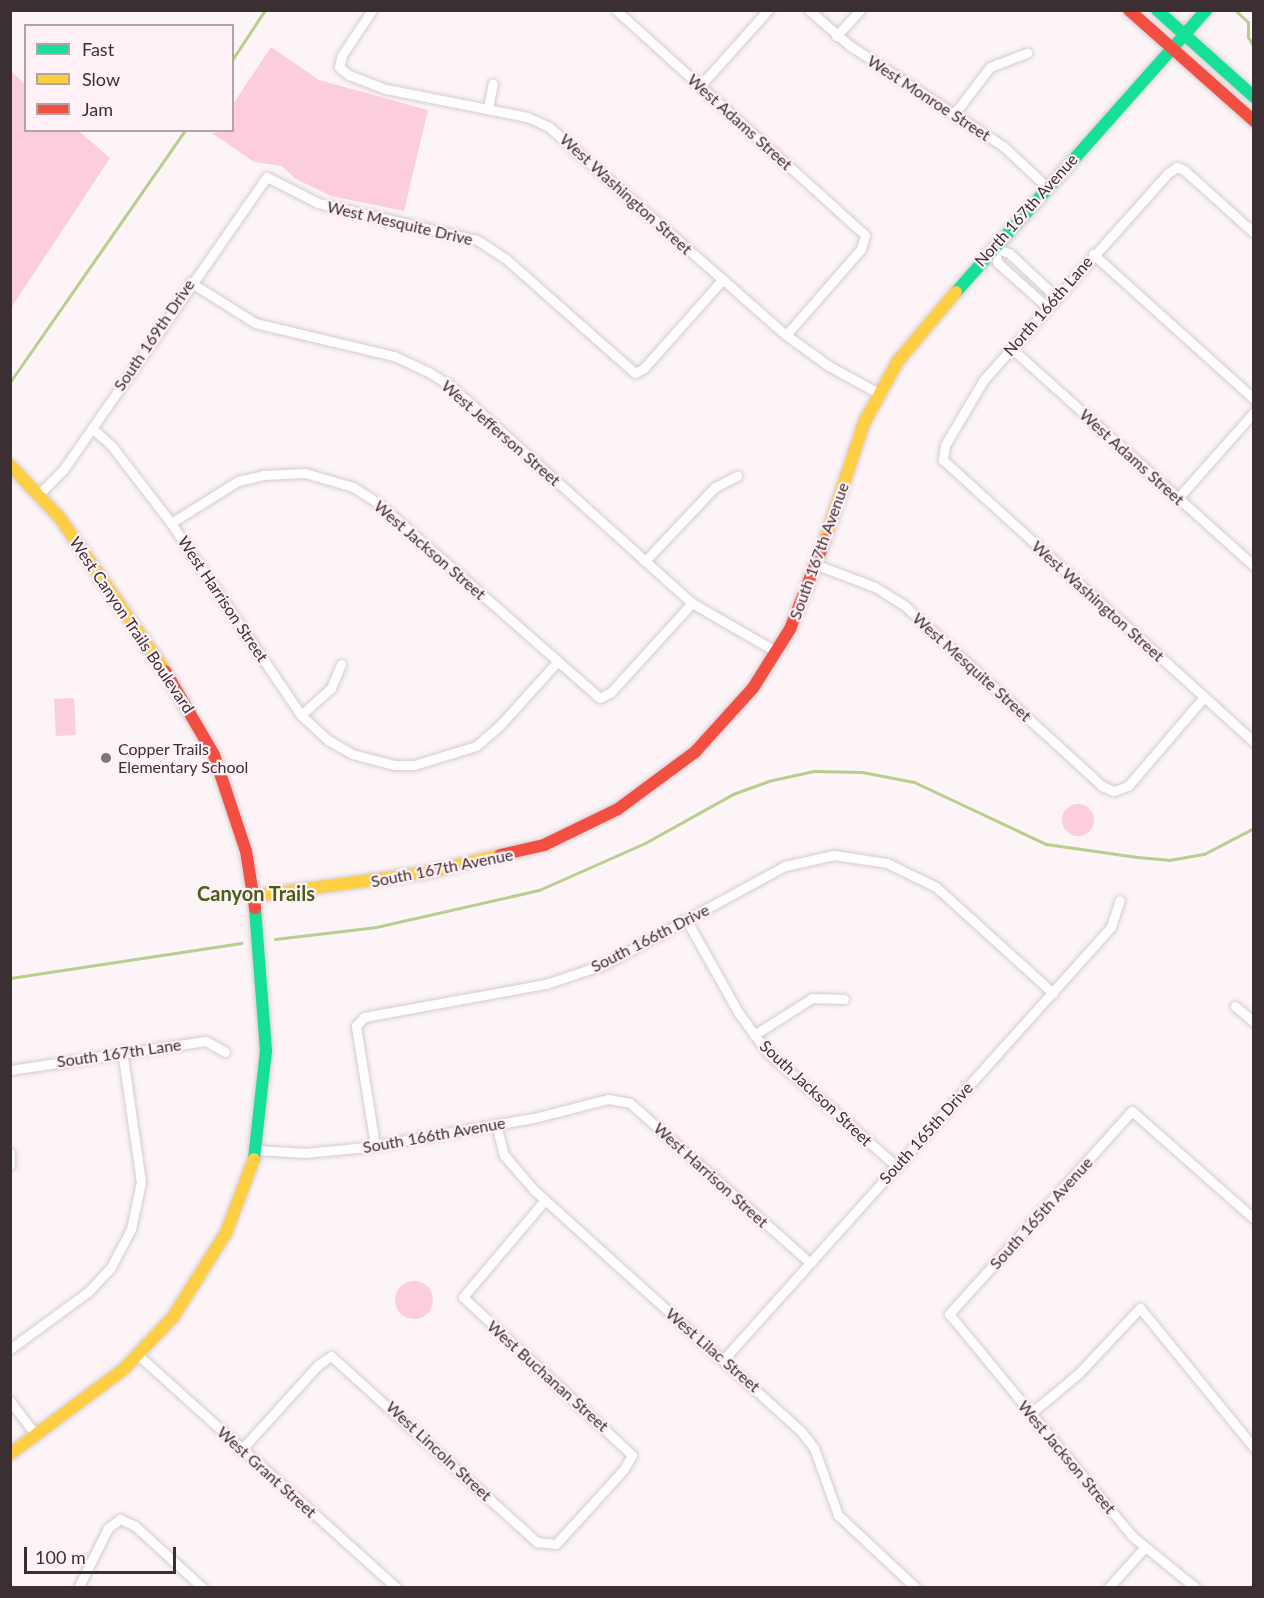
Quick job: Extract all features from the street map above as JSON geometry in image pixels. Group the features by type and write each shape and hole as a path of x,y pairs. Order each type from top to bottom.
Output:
{"street":[{"name":"West Washington Street","path":"372,10 342,55 339,67 349,75 386,89 527,117 561,135 786,335 829,366 878,393"},
{"name":"West Adams Street","path":"616,10 865,235 861,249 786,335"},
{"path":"700,86 768,10"},
{"name":"West Monroe Street","path":"809,10 836,36 1016,156 1047,187"},
{"path":"836,36 860,10"},
{"path":"1129,10 1254,121"},
{"path":"1157,10 1254,97"},
{"name":"North 167th Avenue","path":"864,423 878,393 925,324 1206,10"},
{"path":"954,114 990,67 1027,52"},
{"path":"488,108 493,83"},
{"name":"North 166th Lane","path":"943,460 945,445 983,381 1093,254 1177,167 1254,232"},
{"name":"West Mesquite Drive","path":"267,177 318,203 477,240 505,258 635,373 644,368 722,280"},
{"name":"South 169th Drive","path":"40,493 63,470 190,282 267,177"},
{"path":"993,247 1009,253 1055,296"},
{"path":"993,247 998,263 1046,306"},
{"path":"1093,254 1254,399"},
{"name":"West Jefferson Street","path":"190,282 255,323 394,356 430,373 452,387 692,603 777,652"},
{"name":"West Adams Street","path":"1011,348 1254,566"},
{"path":"1178,498 1254,412"},
{"name":"South 167th Avenue","path":"254,896 425,873 544,845 618,809 678,767 729,717 777,652 817,564 864,423"},
{"name":"West Harrison Street","path":"92,428 111,445 171,523 301,715 328,740 363,759 414,765 476,746 501,724 557,662"},
{"name":"West Washington Street","path":"943,460 1254,742"},
{"name":"West Canyon Trails Boulevard","path":"10,465 40,493 197,722 238,820 254,896 266,1051 257,1150 216,1252 183,1304 138,1355 10,1454"},
{"name":"West Jackson Street","path":"171,523 238,481 263,475 305,473 353,488 379,504 600,698 619,684 692,603"},
{"path":"645,561 715,487 737,476"},
{"name":"West Mesquite Street","path":"817,564 875,587 905,606 1102,786 1114,791 1128,786 1204,697"},
{"path":"301,715 331,688 342,664"},
{"name":"South 166th Drive","path":"375,1145 356,1026 364,1017 546,984 605,964 785,866 834,855 888,862 936,886 1053,993"},
{"name":"South 165th Drive","path":"723,1360 1111,927 1120,900"},
{"name":"South Jackson Street","path":"687,921 754,1035 768,1053 896,1166"},
{"path":"754,1035 812,998 844,999"},
{"path":"1235,1006 1254,1022"},
{"name":"South 167th Lane","path":"10,1070 122,1050 206,1041 225,1052"},
{"path":"10,1349 88,1292 111,1267 131,1229 141,1182 122,1050"},
{"name":"West Harrison Street","path":"608,1099 630,1103 810,1263"},
{"name":"South 166th Avenue","path":"257,1150 304,1153 375,1145 496,1124 608,1099"},
{"name":"South 165th Avenue","path":"949,1314 1132,1111 1254,1220"},
{"name":"West Lilac Street","path":"496,1124 504,1155 545,1200 800,1430 814,1448 838,1515 916,1587"},
{"path":"10,1153 10,1165"},
{"name":"West Buchanan Street","path":"545,1200 462,1297 632,1455 624,1469 556,1544 547,1546"},
{"path":"1031,1413 1078,1374 1140,1308 1254,1448"},
{"name":"West Jackson Street","path":"949,1314 1145,1547 1196,1587"},
{"name":"West Grant Street","path":"138,1355 241,1450 397,1587"},
{"name":"West Lincoln Street","path":"241,1450 318,1365 331,1356 537,1542 547,1546"},
{"path":"10,1401 36,1435"},
{"path":"78,1587 108,1528 120,1520 135,1526 203,1587"},
{"path":"1108,1587 1145,1547"}],"shaded area":[{"path":"271,47 319,80 428,110 404,211 331,196 296,179 282,166 254,162 212,133 234,132 234,102"},
{"path":"11,71 24,83 24,132 80,132 110,158 11,308"},
{"path":"74,698 76,735 56,736 54,699"},
{"path":"1078,804 1089,809 1094,820 1089,831 1078,836 1067,831 1062,820 1067,809"},
{"path":"414,1281 427,1287 433,1300 427,1313 414,1319 401,1313 395,1300 401,1287"}],"waterway":[{"path":"234,57 265,10"},
{"path":"1235,10 1248,22 1248,37 1254,47"},
{"path":"10,382 184,132"},
{"path":"275,939 376,927 539,890 645,843 733,794 768,781 814,771 862,772 914,782 1046,844 1137,857 1169,860 1204,854 1254,828"},
{"path":"10,978 241,943"}],"traffic: fast":[{"path":"1157,10 1254,97"},
{"path":"956,292 1206,10"},
{"path":"254,1159 266,1051 255,908"}],"traffic: slow":[{"path":"825,540 864,423 898,361 956,292"},
{"path":"10,465 60,518 165,671"},
{"path":"254,896 425,873 500,855"},
{"path":"10,1454 124,1369 173,1317 226,1233 254,1159"}],"traffic: jam":[{"path":"1129,10 1254,121"},
{"path":"500,855 544,845 618,809 695,752 753,688 790,629 825,540"},
{"path":"165,671 214,755 246,851 255,908"}],"place":[{"name":"Copper Trails Elementary School","path":"106,758"}],"district":[{"name":"Canyon Trails","path":"256,893"}]}
